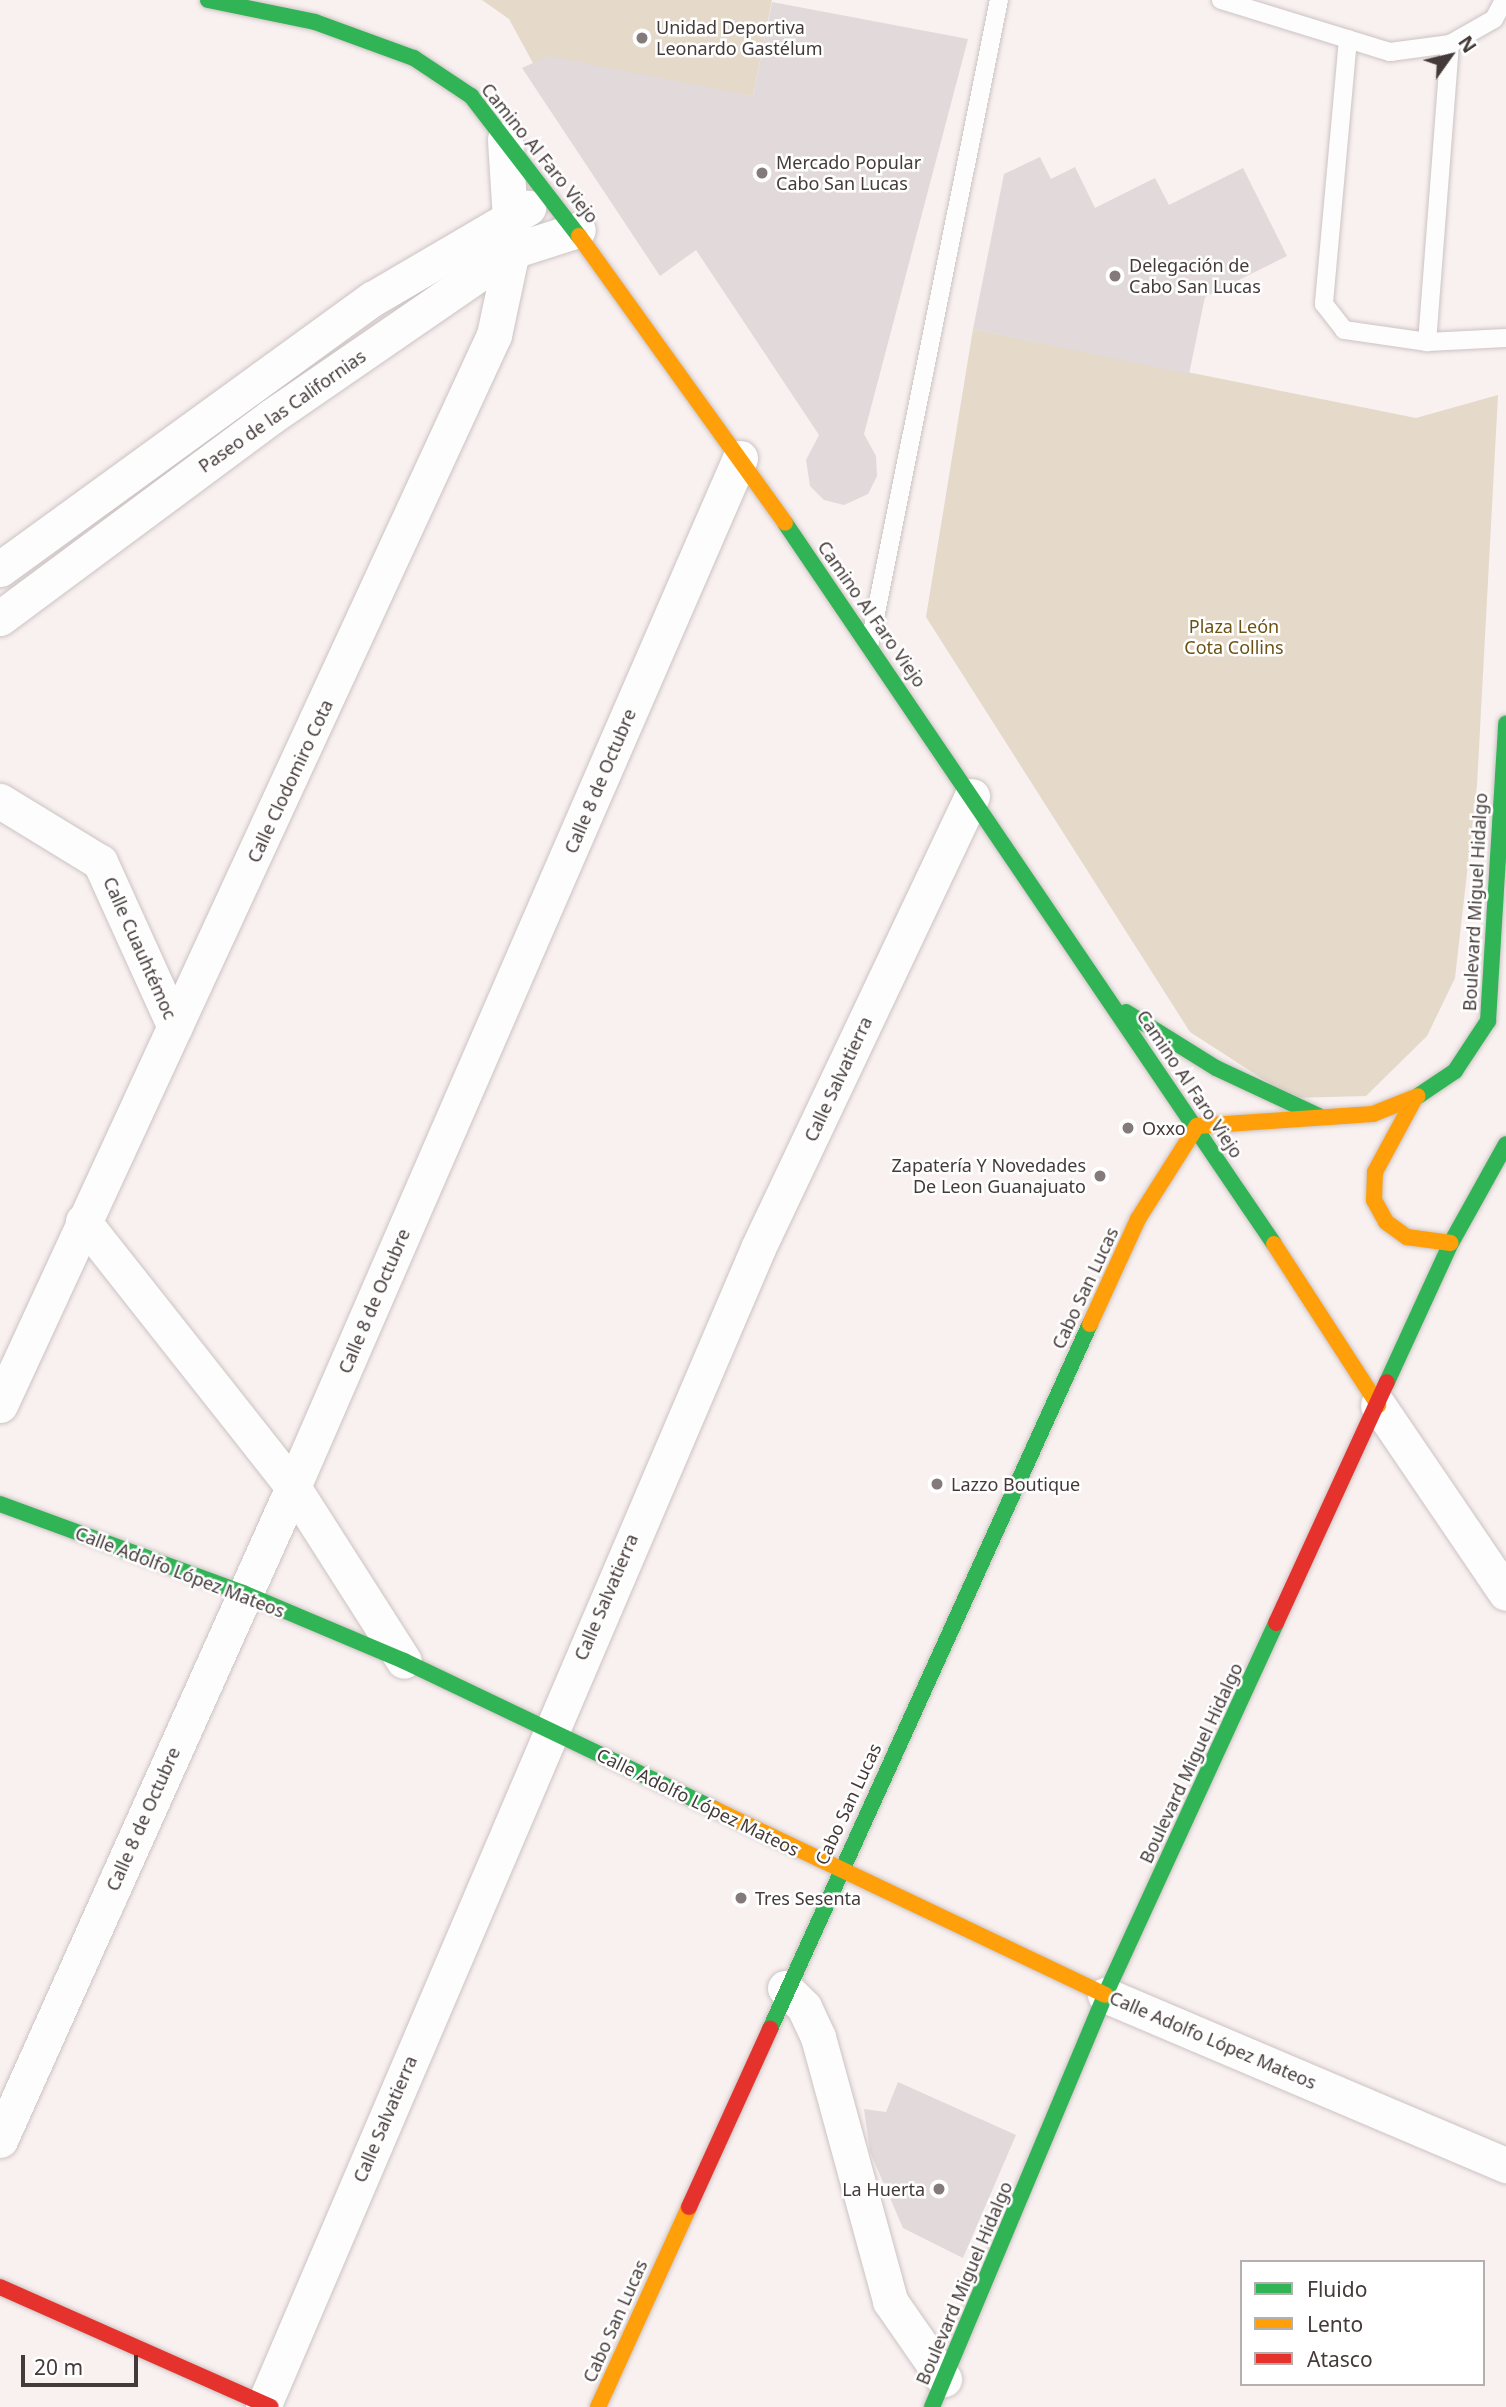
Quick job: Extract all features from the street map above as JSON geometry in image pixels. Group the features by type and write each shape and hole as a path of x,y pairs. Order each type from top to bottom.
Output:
{"main road":[{"name":"Camino Al Faro Viejo","path":"208,0 315,22 414,58 471,96 578,230 870,644 1197,1126 1378,1405"},
{"name":"Boulevard Miguel Hidalgo","path":"1197,1126 1373,1114 1415,1098 1455,1071 1488,1021 1506,724"},
{"path":"1114,1004 1216,1068 1324,1118"},
{"path":"1415,1098 1375,1172 1374,1200 1386,1222 1407,1237 1451,1243"},
{"name":"Cabo San Lucas","path":"598,2407 785,1988 1139,1219 1197,1126"},
{"name":"Boulevard Miguel Hidalgo","path":"938,2393 1105,1995 1451,1243 1506,1144"},
{"name":"Calle Adolfo López Mateos","path":"0,1504 243,1593 404,1661 1105,1995"},
{"path":"0,2287 267,2406"}],"street":[{"name":"Calle Clodomiro Cota","path":"0,1405 494,335 510,234 505,139"},
{"name":"Paseo de las Californias","path":"0,618 272,416 554,199"},
{"name":"Paseo de las Californias","path":"0,569 372,299 510,234 578,230"},
{"name":"Calle 8 de Octubre","path":"0,2140 243,1593 293,1487 740,458"},
{"name":"Calle Salvatierra","path":"267,2406 548,1731 758,1248 972,796"},
{"name":"Calle Cuauhtémoc","path":"0,801 100,862 175,1027"},
{"path":"83,1221 293,1487 404,1661"},
{"path":"1378,1405 1506,1593"},
{"path":"785,1988 804,2007 818,2037 890,2301 938,2393"},
{"name":"Calle Adolfo López Mateos","path":"1105,1995 1506,2165"}],"lane":[{"path":"870,644 999,0"},
{"path":"1222,0 1390,52 1450,44 1494,19 1504,0"},
{"path":"1348,39 1324,304 1344,330 1427,342 1506,338"},
{"path":"1427,342 1450,44"}],"green space":[{"name":"Unidad Deportiva Leonardo Gastélum","path":"482,0 772,0 753,96 533,63 509,19"},
{"name":"Plaza León Cota Collins","path":"973,329 1416,418 1498,395 1477,785 1455,978 1427,1036 1366,1096 1292,1098 1190,1032 926,617"}],"building":[{"name":"Mercado Popular Cabo San Lucas","path":"772,2 968,39 864,434 876,456 877,476 868,494 844,505 824,500 810,486 806,460 819,435 696,250 660,276 522,68 548,56 753,96"},
{"name":"Delegación de Cabo San Lucas","path":"1040,157 1051,179 1075,167 1095,208 1155,178 1169,205 1243,168 1287,256 1205,297 1189,374 973,329 1004,174"},
{"name":"La Huerta","path":"898,2082 1016,2135 963,2258 903,2228 870,2152 864,2109 886,2112"}],"traffic: fast":[{"path":"208,0 315,22 414,58 471,96 579,236"},
{"path":"785,523 1274,1244"},
{"path":"1418,1096 1455,1071 1488,1021 1506,724"},
{"path":"1126,1012 1216,1068 1319,1116"},
{"path":"1387,1382 1451,1243 1506,1144"},
{"path":"770,2029 1090,1324"},
{"path":"0,1504 243,1593 404,1661 714,1809"},
{"path":"932,2407 1105,1995 1276,1623"}],"traffic: slow":[{"path":"579,236 785,523"},
{"path":"1090,1324 1138,1219 1197,1126 1373,1114 1418,1096"},
{"path":"1415,1098 1375,1172 1374,1200 1386,1222 1407,1237 1451,1243"},
{"path":"1274,1244 1378,1405"},
{"path":"714,1809 1105,1995"},
{"path":"598,2407 689,2207"}],"traffic: jam":[{"path":"1276,1623 1387,1382"},
{"path":"689,2207 770,2029"},
{"path":"0,2287 271,2407"}],"place":[{"name":"Unidad Deportiva Leonardo Gastélum","path":"642,38"},
{"name":"Mercado Popular Cabo San Lucas","path":"762,173"},
{"name":"Delegación de Cabo San Lucas","path":"1115,276"},
{"name":"Oxxo","path":"1128,1128"},
{"name":"Zapatería Y Novedades De Leon Guanajuato","path":"1100,1176"},
{"name":"Lazzo Boutique","path":"937,1484"},
{"name":"Tres Sesenta","path":"741,1898"},
{"name":"La Huerta","path":"939,2189"}]}
